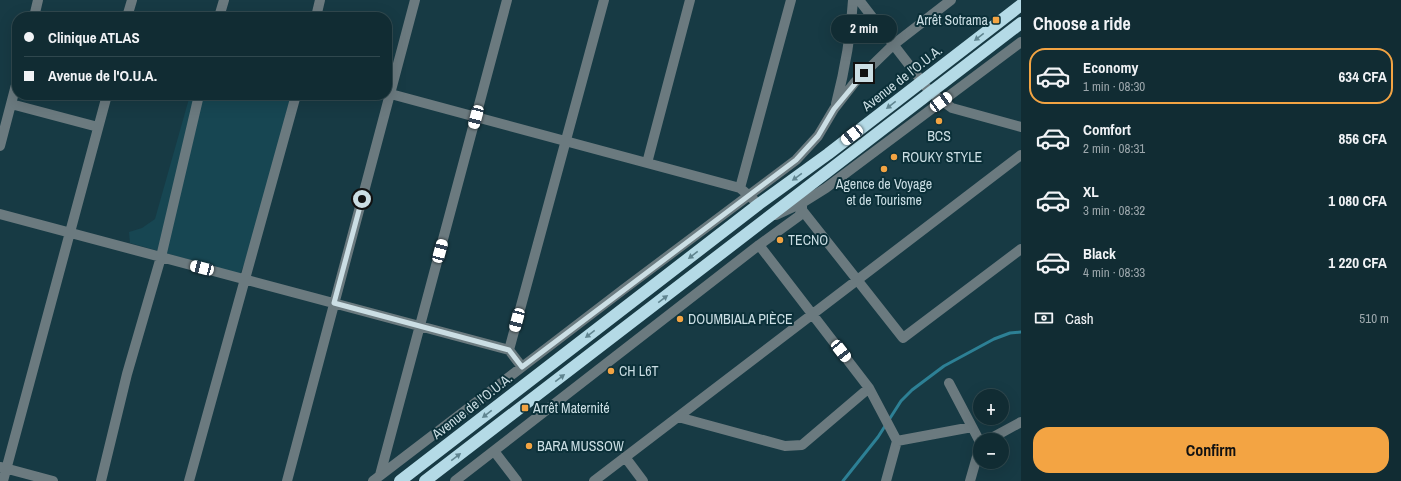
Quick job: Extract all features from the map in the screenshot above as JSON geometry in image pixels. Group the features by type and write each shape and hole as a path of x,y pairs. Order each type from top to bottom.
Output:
{"highway":[{"name":"Avenue de l'O.U.A.","path":"400,481 754,200 828,154 1021,5"},
{"name":"Avenue de l'O.U.A.","path":"425,481 1021,23"}],"street":[{"path":"35,12 38,0"},
{"path":"128,12 132,0"},
{"path":"220,12 224,0"},
{"path":"317,12 320,0"},
{"path":"392,80 415,0"},
{"path":"376,478 420,326 507,0"},
{"path":"509,350 604,0"},
{"path":"647,163 690,0"},
{"path":"740,188 791,0"},
{"path":"834,109 844,72 851,35 853,0"},
{"path":"859,0 930,92 941,102 952,108 1021,127"},
{"name":"Avenue de l'O.U.A.","path":"376,478 624,289 754,200 796,160 818,136 834,109 855,82 893,45 951,0"},
{"path":"767,219 802,207 1021,42"},
{"path":"392,95 740,188 754,200"},
{"path":"0,146 12,100"},
{"path":"3,481 3,468 70,232 105,100"},
{"path":"101,481 127,374 161,257 198,100"},
{"path":"190,481 244,279 295,100"},
{"path":"287,481 386,100"},
{"path":"11,104 98,127"},
{"path":"594,481 1021,155"},
{"path":"458,480 759,245 799,216 802,207"},
{"path":"802,207 903,338 1021,249"},
{"path":"0,214 509,350 522,367"},
{"path":"759,245 869,388 897,441 886,481"},
{"path":"948,383 975,433"},
{"path":"678,417 785,446 796,446 802,445 869,388"},
{"path":"1001,433 1021,422"},
{"path":"897,441 972,427"},
{"path":"494,451 517,481"},
{"path":"625,457 643,481"},
{"path":"3,468 53,481"},
{"path":"970,481 973,469"}],"shaded area":[{"path":"189,100 291,100 248,255 240,274 130,243 129,232 142,228 155,219"}],"waterway":[{"path":"843,481 878,437 901,401 912,390 944,366 994,339 1010,333 1021,332"}],"place":[{"name":"Arrêt Sotrama","path":"996,20"},
{"name":"BCS","path":"939,121"},
{"name":"ROUKY STYLE","path":"894,157"},
{"name":"Agence de Voyage et de Tourisme","path":"884,169"},
{"name":"TECNO","path":"780,240"},
{"name":"DOUMBIALA PIÈCE","path":"680,319"},
{"name":"CH L6T","path":"611,371"},
{"name":"Arrêt Maternité","path":"525,408"},
{"name":"BARA MUSSOW","path":"529,446"}],"route":[{"path":"362,199 334,303 509,350 522,367 796,160 818,136 834,109 864,73"}]}
